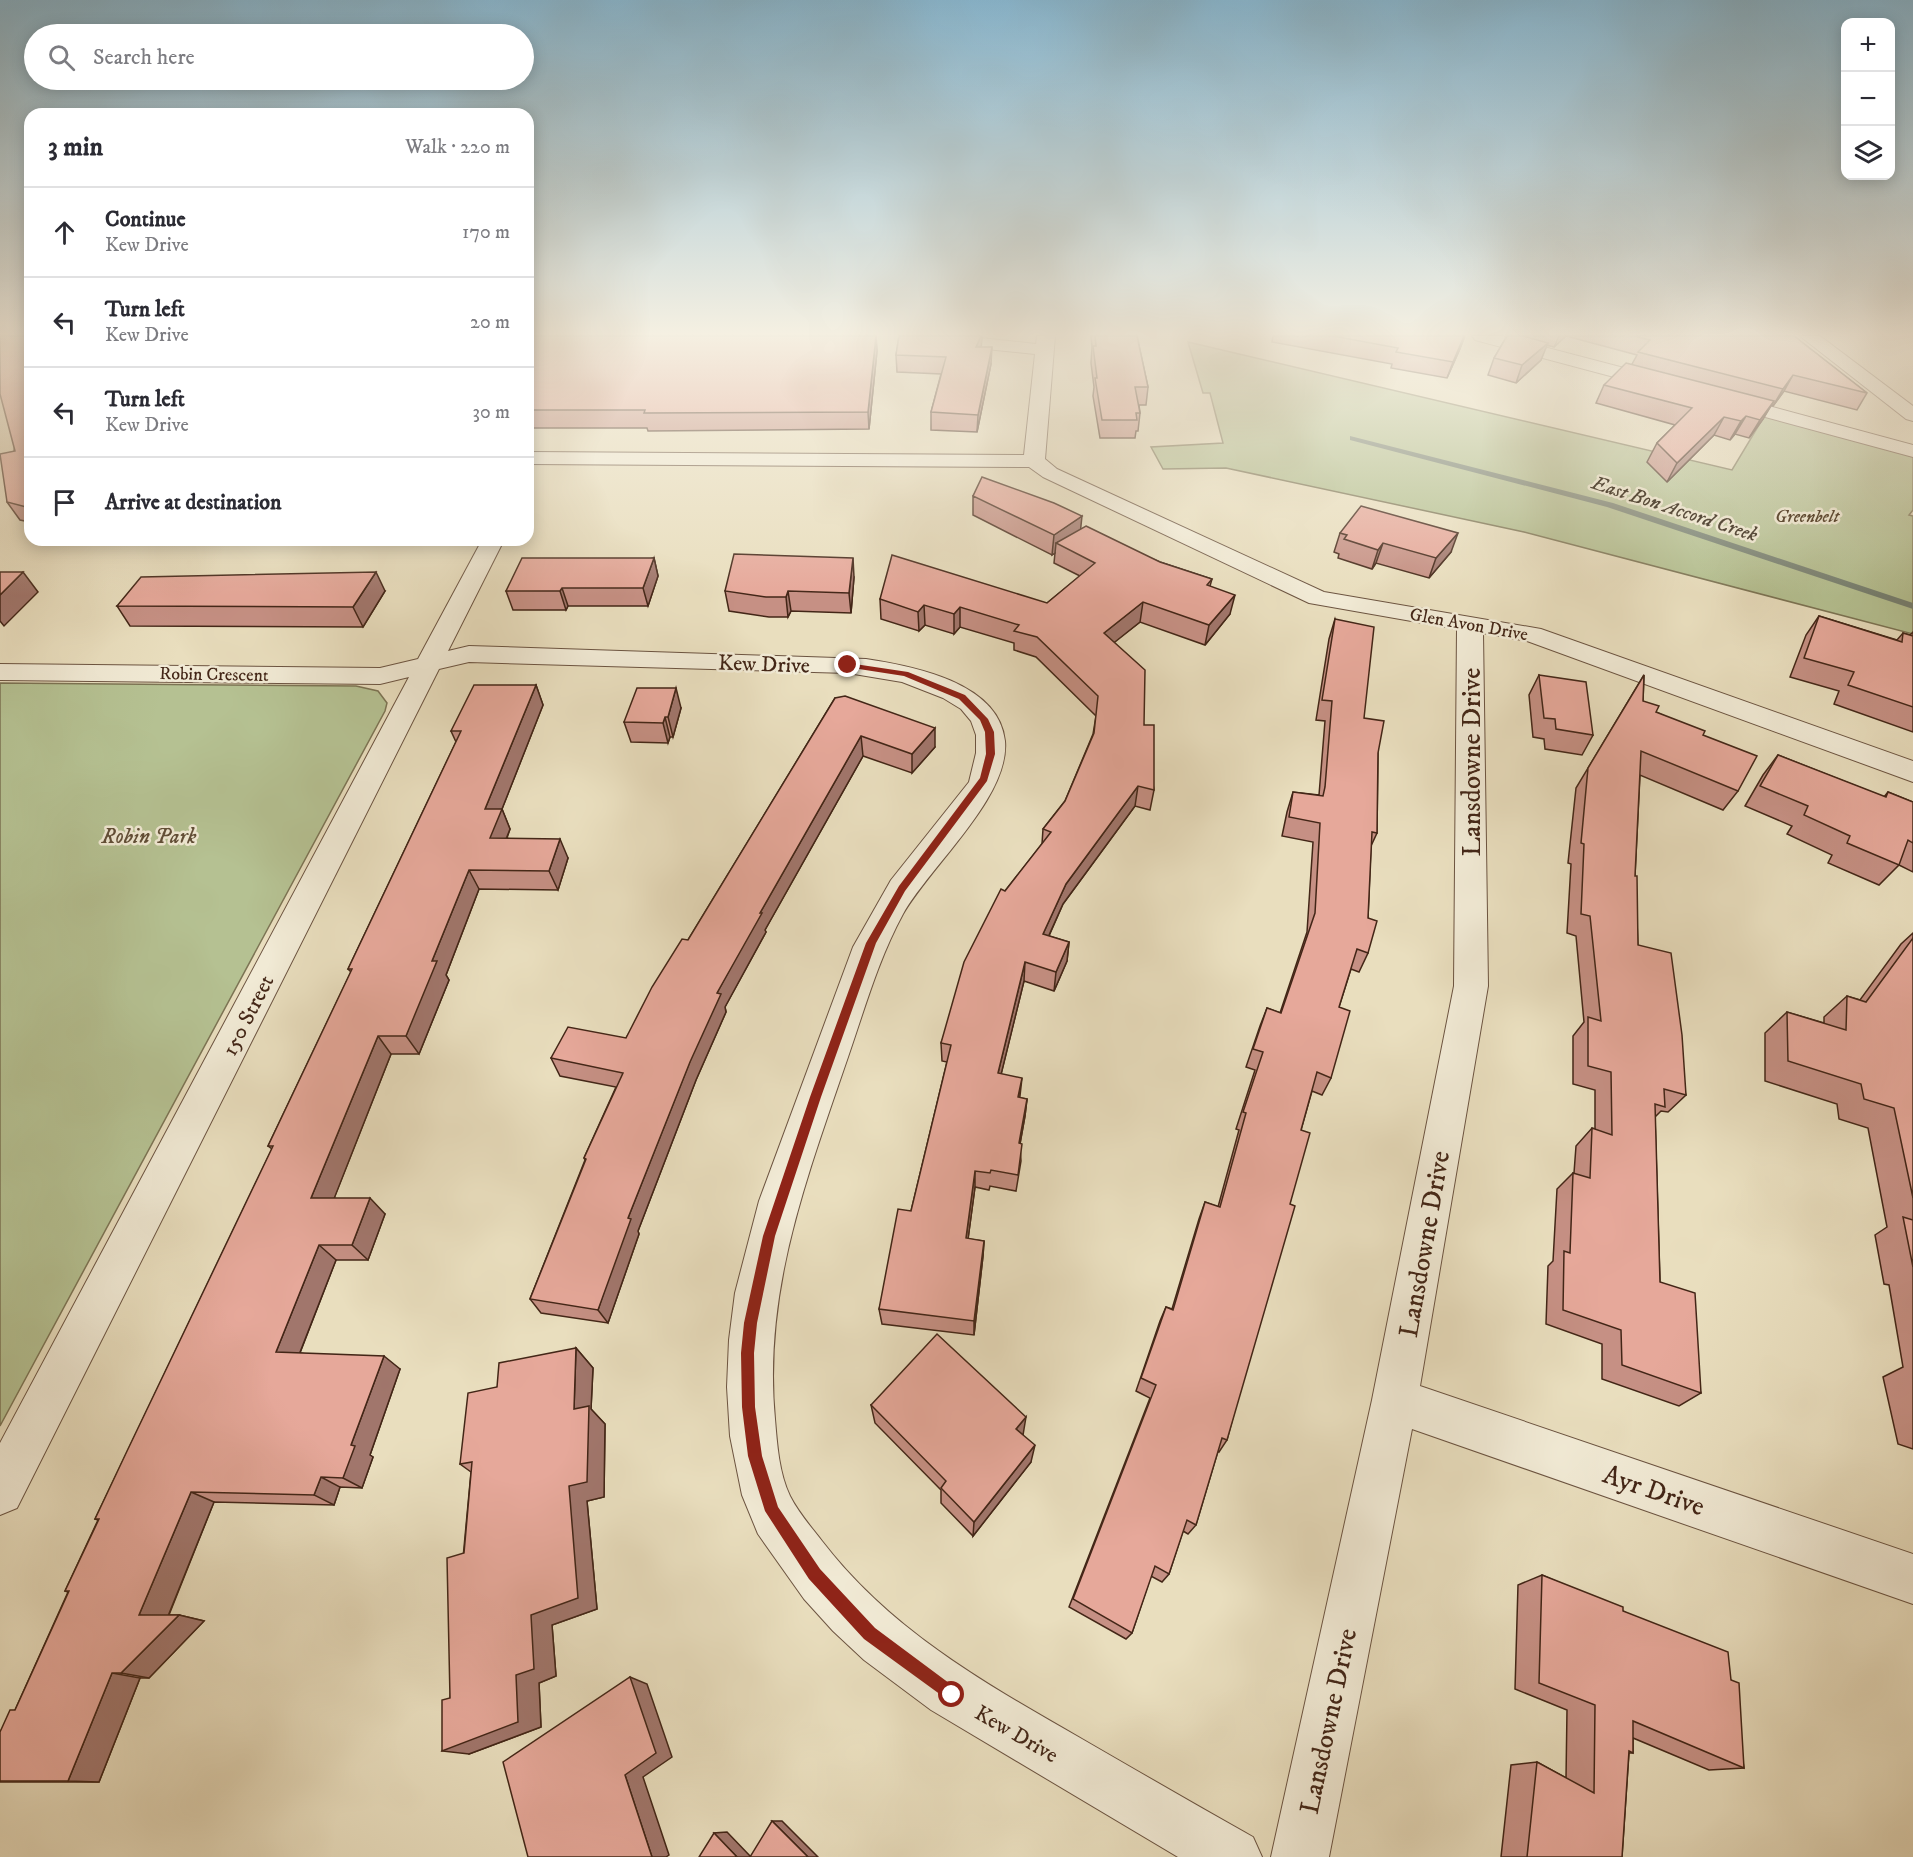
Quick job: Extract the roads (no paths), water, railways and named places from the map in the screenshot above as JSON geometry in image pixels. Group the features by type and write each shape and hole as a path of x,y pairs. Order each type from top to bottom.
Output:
{"street":[{"path":"534,463 1034,461 1038,423"},
{"path":"1808,423 1913,451"},
{"name":"Glen Avon Drive","path":"1034,461 1050,473 1318,598 1532,634 1913,772"},
{"name":"150 Street","path":"0,1491 490,546"},
{"name":"Lansdowne Drive","path":"1299,1857 1395,1400 1471,986 1470,623"},
{"name":"Kew Drive","path":"427,664 470,654 867,666 905,674 946,689 962,697 984,719 990,732 990,754 984,779 902,888 871,943 775,1216 756,1289 749,1343 749,1407 755,1456 772,1511 814,1574 870,1633 952,1695 1233,1857"},
{"name":"Robin Crescent","path":"0,672 380,676 427,664"},
{"name":"Ayr Drive","path":"1395,1400 1913,1579"}],"waterway":[{"name":"East Bon Accord Creek","path":"1353,438 1610,505 1913,606"}],"park label":[{"name":"Greenbelt","path":"1807,516"},
{"name":"Robin Park","path":"149,835"}]}
